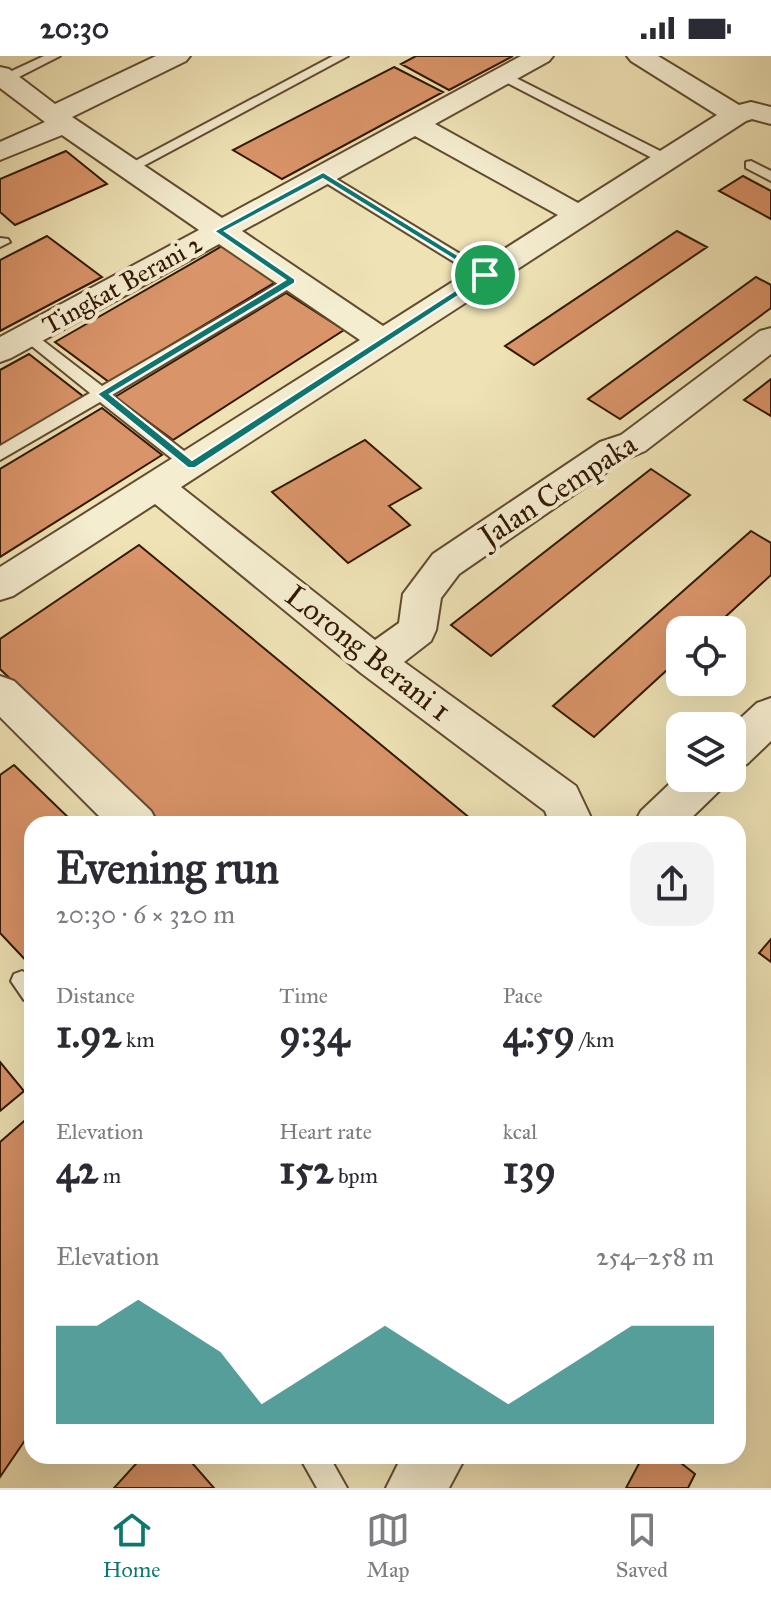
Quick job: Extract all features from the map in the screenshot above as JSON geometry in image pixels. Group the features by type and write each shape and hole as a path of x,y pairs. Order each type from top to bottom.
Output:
{"street":[{"path":"0,152 177,56"},
{"name":"Tingkat Berani 2","path":"0,351 540,56"},
{"path":"640,56 753,113"},
{"path":"2,77 219,231 383,341"},
{"path":"0,586 665,159 753,113"},
{"path":"414,124 579,215"},
{"name":"Jalan Cempaka","path":"375,662 417,630 422,594 446,564 612,451 633,443 771,338"},
{"name":"Lorong Berani 1","path":"157,487 375,662 561,799 568,816"},
{"path":"0,692 128,816"},
{"path":"746,739 771,715"},
{"path":"664,816 689,792"},
{"path":"415,1488 432,1464"}],"lane":[{"path":"2,77 54,56"},
{"path":"129,168 336,57"},
{"path":"504,76 665,159"},
{"path":"751,165 771,177"},
{"path":"323,175 485,275"},
{"path":"0,454 292,281"},
{"path":"28,336 191,465"},
{"path":"318,1464 333,1488"}],"building":[{"path":"416,56 513,56 449,90 401,64"},
{"path":"394,67 443,92 282,179 233,150"},
{"path":"66,151 107,184 15,225 0,212 0,179"},
{"path":"743,176 771,191 771,219 719,191"},
{"path":"677,231 707,247 534,365 505,346"},
{"path":"47,236 102,277 0,331 0,260"},
{"path":"224,245 279,280 109,382 55,342"},
{"path":"756,277 771,285 771,308 620,419 588,399"},
{"path":"286,293 344,330 173,440 115,397"},
{"path":"29,354 84,397 0,446 0,370"},
{"path":"771,379 771,416 744,400"},
{"path":"102,408 162,455 0,557 0,469"},
{"path":"365,440 421,488 389,506 410,525 348,563 272,492"},
{"path":"651,469 690,495 491,656 451,625"},
{"path":"751,531 771,543 771,575 726,616 666,616 666,671 594,737 553,706"},
{"path":"139,545 467,816 155,816 0,669 0,639"},
{"path":"14,765 67,816 24,816 24,958 0,933 0,775"},
{"path":"771,939 771,962 759,953"},
{"path":"0,1062 24,1091 0,1111"},
{"path":"24,1121 24,1442 0,1477 0,1142"},
{"path":"136,1464 193,1464 214,1488 114,1488"},
{"path":"639,1464 682,1464 695,1474 688,1488 626,1488"}],"route":[{"path":"323,175 485,275 191,465 103,394 292,281 219,231 323,175"}]}
